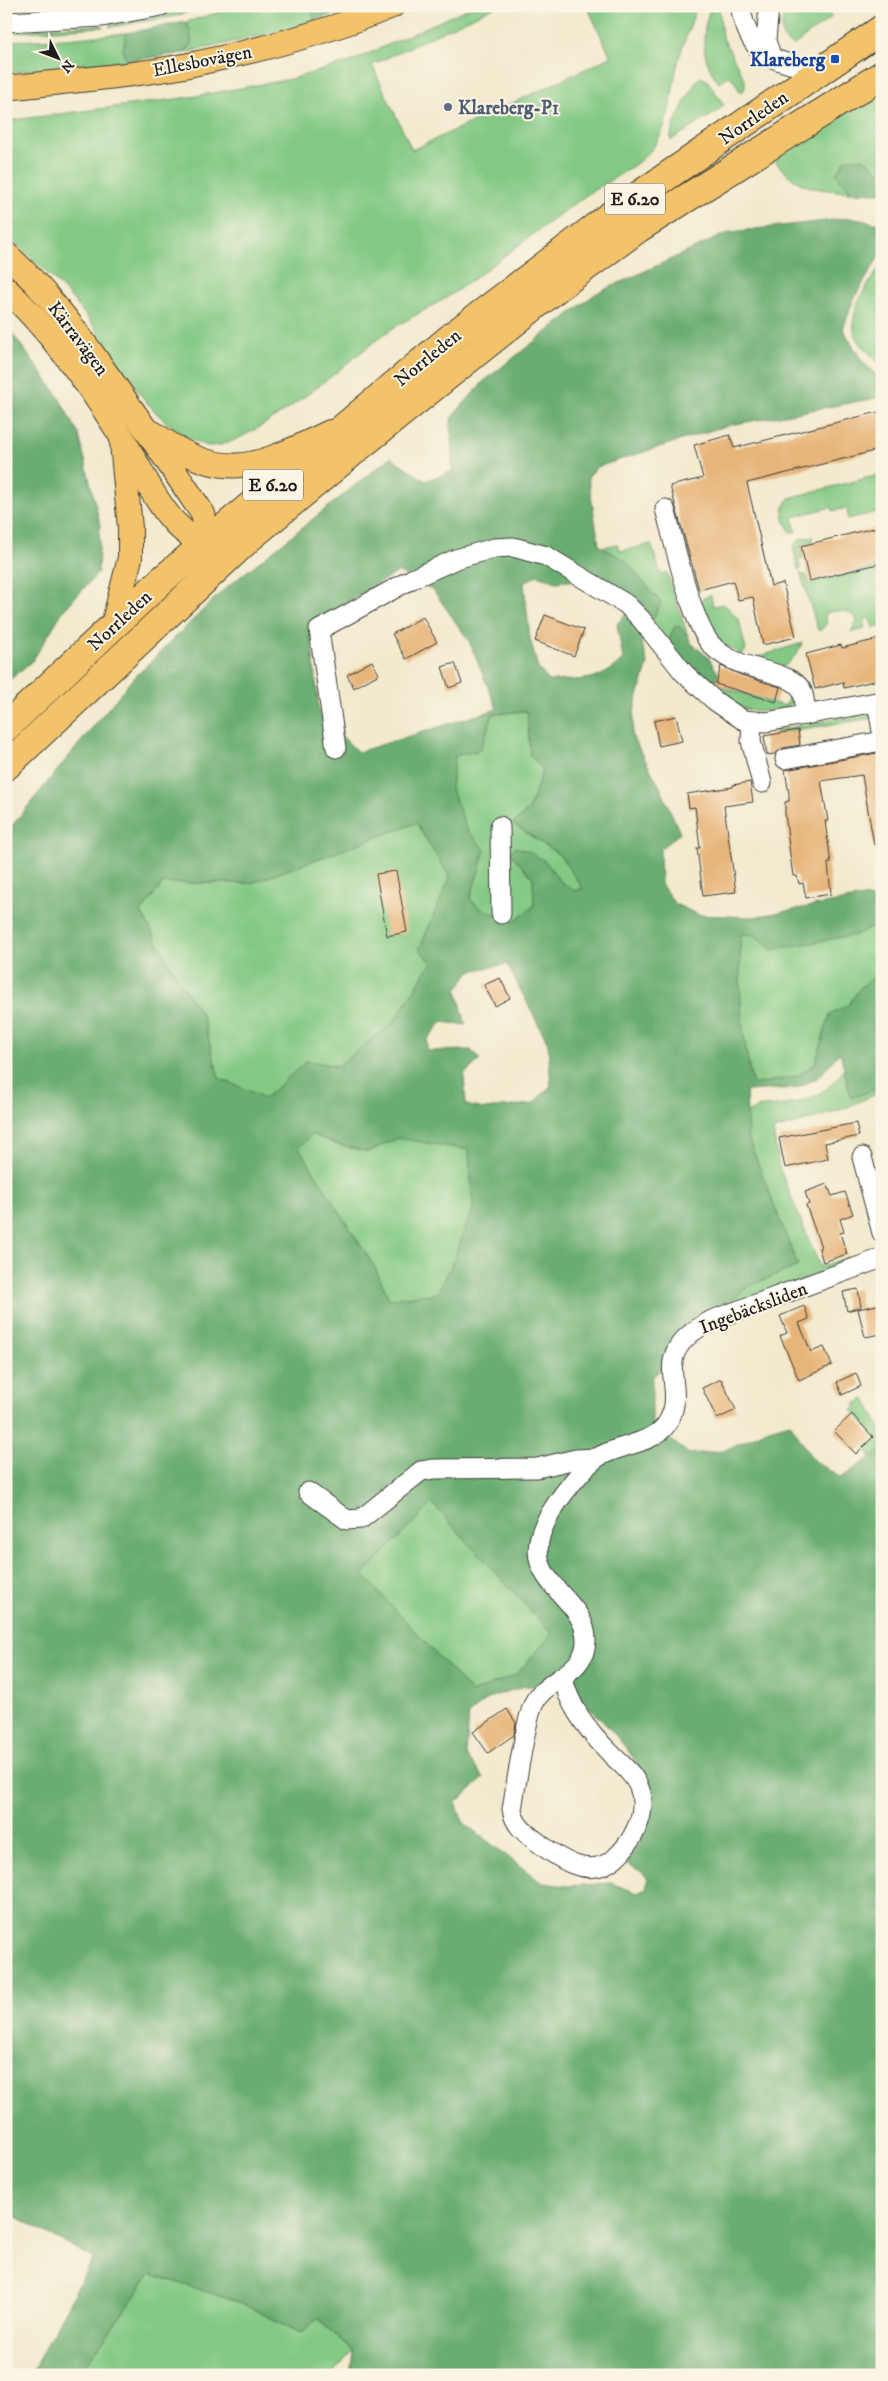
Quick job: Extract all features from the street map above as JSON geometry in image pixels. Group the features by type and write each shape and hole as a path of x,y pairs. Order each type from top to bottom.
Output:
{"highway":[{"name":"Norrleden","path":"6,727 114,625 204,544 455,334 619,209 882,29"},
{"name":"Norrleden","path":"6,766 248,539 360,446 557,288 639,228 882,74"}],"main road":[{"name":"Ellesbovägen","path":"6,88 182,66 265,48 338,26 392,6"},
{"name":"Kärravägen","path":"6,254 29,274 71,324 146,428 203,514 206,526 204,544 196,572 172,610"},
{"name":"Kärravägen","path":"6,289 59,348 121,436 170,518 193,539 204,544"},
{"name":"Kärravägen","path":"146,428 193,458 210,464 236,467 247,466 274,458 343,426"},
{"name":"Kärravägen","path":"114,625 130,558 130,528 121,436"},
{"path":"204,544 218,546 248,539"}],"street":[{"path":"6,22 161,6"},
{"path":"740,6 745,31 758,49 772,58 820,71"},
{"path":"769,6 766,41 772,58"},
{"path":"665,509 699,626 705,637 715,649 730,660 789,678 802,690 806,715"},
{"path":"336,748 319,630 412,579 456,559 494,548 513,547 546,556 626,604 641,619 684,673 702,691 736,717 752,722 880,702 882,731"},
{"path":"752,722 751,742 762,783"},
{"path":"784,759 882,741"},
{"path":"500,826 501,914"},
{"path":"862,1157 882,1233"},
{"name":"Ingebäcksliden","path":"563,1677 571,1699 585,1723 595,1737 626,1770 640,1789 642,1799 638,1824 626,1847 607,1864 600,1866 580,1867 560,1859 522,1830 513,1816 512,1809 531,1713 537,1698 563,1677 576,1667 584,1653 586,1637 583,1626 572,1607 546,1575 537,1549 540,1535 549,1515 564,1494 596,1458 652,1436 667,1424 673,1406 672,1360 676,1349 694,1329 712,1320 882,1258"},
{"path":"308,1492 347,1520 354,1521 361,1519 421,1471 443,1468 537,1468 576,1459 596,1458"}],"green space":[{"path":"6,6 79,6 61,10 42,10 6,9"},
{"path":"194,6 208,6 171,17 110,27 110,22 162,15"},
{"path":"240,6 311,6 314,21 265,35 184,53 192,44 190,30 186,22"},
{"path":"311,6 361,6 314,21"},
{"path":"473,6 496,6 372,65 412,150 611,57 587,6 696,6 679,58 670,106 663,130 650,151 637,163 585,196 458,290 404,321 384,335 291,406 241,437 220,445 204,445 183,435 165,421 135,387 74,301 6,235 6,121 191,97 291,79 350,62"},
{"path":"711,6 719,6 722,36 745,80 745,88 741,93 729,76 719,83 708,65 705,55 704,36"},
{"path":"786,6 824,6 832,17 794,45 788,43 782,35 782,23"},
{"path":"186,22 190,30 192,44 184,53 127,61 123,50 126,33"},
{"path":"102,25 103,27 6,33 6,29"},
{"path":"126,33 123,50 127,61 6,73 6,41 68,39"},
{"path":"701,77 707,80 724,105 717,112 671,140 673,127 685,101 697,80"},
{"path":"882,90 882,175 864,158 836,174 850,192 825,190 797,182 773,158"},
{"path":"864,158 882,175 882,193 850,192 836,174 846,159"},
{"path":"850,218 880,224 881,253 854,299 843,329 862,361 882,381 882,397 725,426 597,467 588,477 599,545 626,561 661,603 641,641 648,664 635,706 632,736 660,787 680,833 660,849 661,884 675,904 699,915 754,917 863,897 882,902 882,923 855,935 771,950 755,935 741,934 740,972 743,1029 753,1085 797,1076 815,1064 830,1015 849,1004 860,988 882,970 882,1087 851,1098 840,1052 819,1077 797,1088 746,1091 748,1138 798,1266 749,1286 709,1318 652,1378 652,1425 689,1454 723,1451 769,1429 790,1423 813,1460 841,1478 882,1450 882,2375 350,2375 353,2351 318,2318 301,2333 239,2302 150,2274 79,2375 30,2375 93,2258 6,2211 6,833 129,683 221,592 391,457 425,481 452,471 451,418 484,381 595,294 730,232","holes":["398,572 433,590 469,641 497,709 358,752 319,713 310,624","537,575 556,582 585,580 631,607 617,624 623,659 615,667 598,676 549,681 538,668 530,639 524,583","527,711 530,755 543,770 529,809 513,824 560,855 583,889 574,891 560,881 545,861 528,851 515,847 510,853 533,878 534,906 514,922 480,908 470,899 485,850 467,830 451,788 455,756 480,750 493,714","416,823 450,877 419,950 432,962 394,1022 338,1066 307,1061 265,1098 219,1078 202,1015 177,978 141,912 163,883 251,883","507,964 548,1043 551,1086 532,1104 484,1109 466,1105 464,1074 480,1060 471,1050 427,1051 427,1040 442,1022 466,1025 457,990 470,971","312,1134 336,1144 368,1152 398,1138 469,1150 473,1209 450,1269 437,1293 389,1299 375,1268 299,1148","432,1503 552,1634 517,1674 472,1693 363,1575","525,1686 559,1689 581,1701 593,1712 631,1755 648,1785 651,1797 648,1822 628,1860 628,1864 642,1872 648,1879 646,1888 638,1893 611,1883 567,1886 542,1883 464,1823 455,1803 484,1778 466,1756 469,1714 491,1697"]},
{"path":"882,264 882,366 856,336 854,317 860,298"},
{"path":"6,325 57,394 79,435 100,524 98,573 63,611 33,660 6,683"},
{"path":"882,474 882,511 848,519 847,508 833,511 831,507 793,517 796,532 790,532 784,519 783,509 789,498"},
{"path":"813,536 813,543 800,546 803,558 798,559 801,569 798,570 793,547 800,539"},
{"path":"617,544 621,551 651,544 661,575 667,573 688,636 679,626 667,645 603,547"},
{"path":"882,565 882,627 873,627 869,618 865,619 864,629 851,633 857,621 848,612 835,611 826,613 827,623 820,631 818,630 800,572 806,575 809,583"},
{"path":"711,595 713,606 724,604 739,620 746,650 742,655 717,641 701,605 703,598"},
{"path":"679,626 688,636 691,643 708,657 718,673 715,685 707,691 667,645 674,627"},
{"path":"802,643 797,654 784,667 755,658"},
{"path":"715,685 785,706 792,690 797,700 793,707 789,709 754,711 729,703 707,691"},
{"path":"528,711 530,755 543,770 529,809 513,824 560,855 583,889 574,891 560,881 545,861 510,853 533,878 534,906 514,922 480,908 470,899 485,850 467,830 451,788 455,756 480,750 493,714"},
{"path":"872,712 873,718 776,733 775,730"},
{"path":"416,823 450,877 419,950 432,962 394,1022 338,1066 307,1061 265,1098 219,1078 202,1015 177,978 141,912 163,883 251,883"},
{"path":"882,923 882,970 860,988 849,1004 830,1015 815,1064 797,1076 753,1085 741,1010 741,934 826,938 855,935"},
{"path":"844,1069 851,1098 882,1087 882,1093 836,1111 773,1130 779,1167 820,1267 848,1257 850,1262 709,1318 749,1286 798,1266 748,1138 747,1114 757,1108 786,1105 815,1096 831,1085"},
{"path":"312,1134 336,1144 368,1152 398,1138 469,1150 473,1209 450,1269 437,1293 389,1299 375,1268 299,1148"},
{"path":"865,1399 882,1431 882,1450 871,1458 865,1448 877,1438 852,1410 856,1408 854,1404"},
{"path":"432,1503 553,1634 517,1674 472,1693 363,1575"},
{"path":"150,2273 239,2302 301,2333 317,2318 353,2351 331,2375 79,2375"}],"building":[{"path":"882,411 882,449 747,483 771,586 783,583 796,637 763,645 753,597 738,600 733,581 699,590 670,486 703,478 694,445 730,435 734,448"},
{"path":"882,526 882,563 809,581 801,546"},
{"path":"545,615 584,630 574,656 535,641"},
{"path":"423,617 437,642 406,659 392,634"},
{"path":"882,638 882,679 844,688 843,682 815,689 806,654 841,645 842,648"},
{"path":"372,661 379,674 354,688 347,675"},
{"path":"455,663 462,683 449,688 442,667"},
{"path":"721,666 741,675 780,687 776,702 716,684"},
{"path":"676,716 682,741 659,746 654,721"},
{"path":"798,730 800,745 783,748 775,754 767,755 764,736"},
{"path":"882,752 882,844 874,845 862,775 821,781 828,821 825,821 831,863 828,863 831,894 806,898 803,883 799,884 797,876 793,876 785,813 785,802 789,801 789,794 785,770"},
{"path":"750,782 753,802 724,806 736,892 703,896 697,848 700,848 695,807 689,808 687,794 733,787 733,785"},
{"path":"396,871 407,932 387,936 376,874"},
{"path":"500,978 510,998 495,1006 484,985"},
{"path":"856,1123 859,1136 825,1143 828,1159 785,1168 779,1138"},
{"path":"827,1184 832,1196 845,1192 853,1214 840,1219 844,1232 840,1233 847,1254 823,1262 819,1248 821,1247 806,1205 809,1204 805,1192"},
{"path":"858,1289 861,1307 847,1311 843,1292"},
{"path":"882,1304 882,1334 865,1337 858,1309"},
{"path":"804,1306 809,1319 799,1323 811,1352 824,1347 832,1365 799,1380 780,1336 787,1333 780,1316"},
{"path":"856,1373 861,1386 842,1395 837,1382"},
{"path":"721,1379 736,1410 717,1419 702,1388"},
{"path":"852,1414 873,1437 856,1454 834,1431"},
{"path":"507,1709 516,1723 514,1735 488,1753 473,1732"}],"place":[{"name":"Klareberg","path":"835,59"},
{"name":"Klareberg-P1","path":"448,107"}]}
